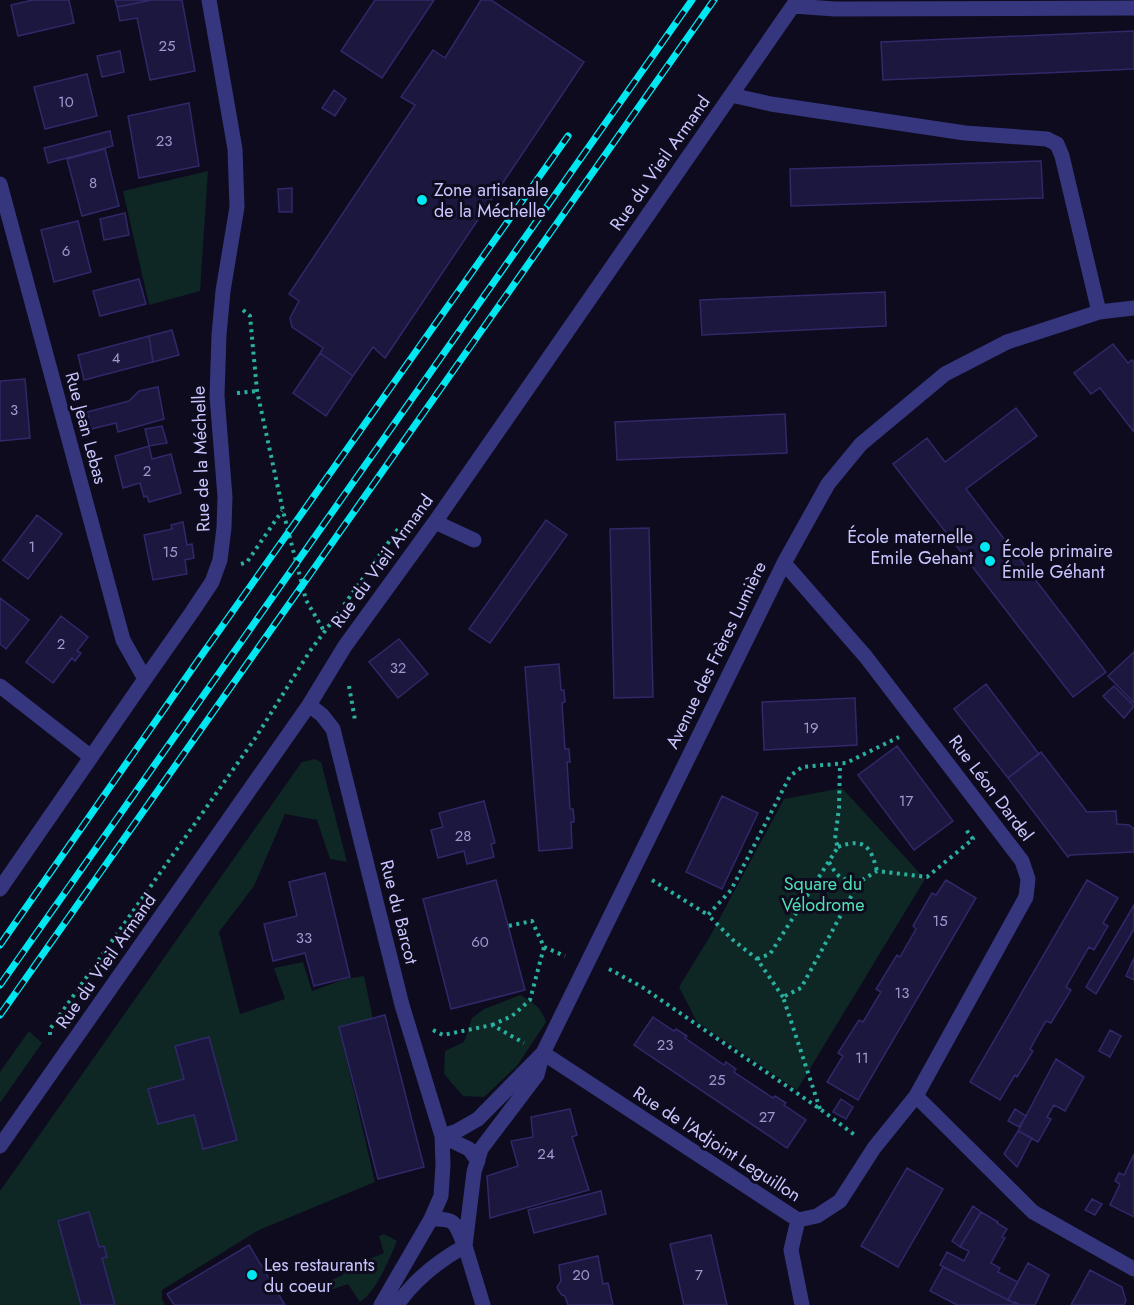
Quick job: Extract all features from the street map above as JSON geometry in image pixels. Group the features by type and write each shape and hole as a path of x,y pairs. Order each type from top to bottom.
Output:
{"street":[{"name":"Rue de la Méchelle","path":"0,889 212,582 220,560 225,497 217,396 219,335 223,291 235,230 237,207 235,149 209,0"},
{"path":"795,3 835,9 1134,8"},
{"name":"Rue du Vieil Armand","path":"0,1146 309,705 345,646 435,522 795,3"},
{"path":"732,95 771,104 965,133 1047,139 1057,144 1062,156 1099,312"},
{"name":"Rue Jean Lebas","path":"0,184 123,640 145,679"},
{"name":"Avenue des Frères Lumière","path":"442,1136 457,1131 478,1119 543,1053 784,563 828,484 861,444 945,374 1006,342 1099,312 1134,308"},
{"path":"435,522 474,540"},
{"name":"Rue Léon Dardel","path":"784,563 866,657 1022,861 1028,879 1026,897 916,1096 874,1148 840,1201 817,1216 798,1220"},
{"path":"0,686 91,756"},
{"name":"Rue du Barcot","path":"309,705 322,715 333,729 402,1005 442,1136 441,1196 431,1219 381,1305"},
{"path":"465,1246 474,1172 481,1149 537,1075 543,1053"},
{"name":"Rue de l'Adjoint Leguillon","path":"543,1053 798,1220 791,1250 802,1305"},
{"path":"916,1096 1033,1212 1134,1269"},
{"path":"442,1136 470,1149 478,1161"},
{"path":"431,1219 445,1218 455,1224 465,1246 483,1305"},
{"path":"397,1305 416,1281 447,1256 465,1246"}],"path":[{"path":"223,291 250,316 257,391 283,511 306,600 324,631"},
{"path":"240,564 246,562 283,511"},
{"path":"350,679 348,689 355,722"},
{"path":"708,915 731,890 790,776 802,767 846,763 899,737"},
{"path":"838,847 836,839 840,764"},
{"path":"783,997 801,988 859,882 878,871 927,877 973,839"},
{"path":"757,959 770,954 838,847 852,842 864,845 872,854 878,871"},
{"path":"829,862 837,876 846,881 859,882"},
{"path":"633,869 708,915 733,940 757,959 783,997 820,1109"},
{"path":"433,1030 443,1035 492,1026 512,1016 530,1000 544,947 532,921 508,926"},
{"path":"544,947 565,956"},
{"path":"590,957 642,987 874,1148"},
{"path":"492,1026 543,1053"}],"green space":[{"path":"208,171 200,291 149,305 123,191"},
{"path":"315,759 321,762 347,862 330,859 317,820 285,814 254,886 219,932 240,1014 285,999 274,968 303,962 312,991 345,979 364,976 373,1019 339,1027 375,1182 259,1230 162,1290 165,1305 0,1305 0,1191 302,762"},
{"name":"Square du Vélodrome","path":"842,788 925,879 797,1090 697,1022 679,987 709,938 784,799"},
{"path":"520,995 536,1006 546,1022 517,1066 484,1097 463,1096 444,1074 445,1051 464,1042 472,1018 484,1009"},
{"path":"29,1031 42,1043 0,1103 0,1072"},
{"path":"384,1234 397,1241 372,1291 360,1302 348,1284 331,1290 328,1285 329,1281 343,1275 342,1270 384,1253 379,1236"}],"building":[{"path":"33,0 69,0 74,23 18,36 11,5"},
{"path":"115,0 152,0 117,7"},
{"path":"152,0 182,0 195,71 150,80 137,18 120,21 117,7"},
{"path":"375,0 434,0 382,78 341,51"},
{"name":"Zone artisanale de la Méchelle","path":"481,0 491,0 584,62 385,358 373,347 353,376 320,353 323,348 292,327 290,318 299,301 289,294 415,105 401,97 433,50 445,58"},
{"path":"1134,31 1134,69 883,80 881,42"},
{"path":"120,51 124,72 102,77 97,56"},
{"path":"87,74 97,116 45,129 34,87"},
{"path":"334,90 346,99 335,116 322,108"},
{"path":"189,103 199,166 139,178 128,116"},
{"path":"110,131 113,146 48,163 44,148"},
{"path":"105,149 119,206 82,216 67,159"},
{"path":"1041,161 1043,198 791,206 790,169"},
{"path":"292,188 292,212 279,212 278,189"},
{"path":"125,213 129,235 104,240 100,219"},
{"path":"78,221 91,272 54,282 41,230"},
{"path":"139,279 146,304 100,316 93,291"},
{"path":"885,292 886,326 702,335 700,300"},
{"path":"172,330 179,355 153,362 149,336"},
{"path":"149,336 153,362 84,380 78,355"},
{"path":"1113,344 1128,363 1132,360 1134,362 1134,432 1100,388 1091,394 1074,373"},
{"path":"320,353 353,376 326,416 293,393"},
{"path":"25,379 30,438 0,441 0,381"},
{"path":"158,387 164,419 118,432 116,423 91,429 87,412 129,401 139,391"},
{"path":"1016,408 1037,436 966,489 1106,672 1073,697 893,464 927,438 945,462"},
{"path":"785,414 787,453 617,460 615,422"},
{"path":"162,426 167,443 149,446 145,429"},
{"path":"149,446 152,459 171,454 181,493 149,502 147,496 144,497 140,483 123,488 115,456"},
{"path":"37,515 62,534 28,579 3,560"},
{"path":"546,520 567,535 490,643 469,629"},
{"path":"183,522 187,545 192,544 194,558 185,560 187,574 153,580 144,535 172,529 171,525"},
{"path":"649,528 653,697 614,698 610,529"},
{"path":"0,598 29,620 6,649 0,644"},
{"path":"61,616 88,637 77,651 81,653 75,661 72,658 53,683 26,662"},
{"path":"399,639 428,674 398,698 369,662"},
{"path":"1134,652 1134,703 1108,676"},
{"path":"559,664 561,690 564,690 565,702 562,703 565,749 569,749 570,762 567,762 570,809 573,809 574,817 574,822 571,822 572,848 539,851 525,667"},
{"path":"986,684 1039,754 1008,778 954,709"},
{"path":"1114,686 1134,706 1124,718 1103,696"},
{"path":"855,698 857,745 764,750 762,702"},
{"path":"897,746 953,821 914,850 858,775"},
{"path":"1041,752 1087,812 1116,811 1117,824 1129,825 1134,829 1134,852 1070,855 1068,857 1008,778"},
{"path":"722,796 758,813 722,889 686,872"},
{"path":"484,801 495,843 491,844 494,857 467,864 464,851 438,858 431,830 443,827 439,813"},
{"path":"325,873 350,977 314,986 305,953 273,961 264,924 297,916 289,882"},
{"path":"496,880 525,990 451,1009 423,899"},
{"path":"946,880 976,898 858,1100 827,1082 843,1056 838,1053 859,1020 863,1022 881,992 876,989 897,955 900,957 916,929 913,926 932,893 936,895"},
{"path":"1087,880 1118,898 1103,923 1108,926 1094,950 1089,947 1066,987 1071,990 1051,1023 1046,1021 1030,1049 1033,1051 1000,1100 970,1082"},
{"path":"1134,905 1134,929 1096,994 1086,987"},
{"path":"1134,958 1134,980 1126,976"},
{"path":"385,1015 424,1167 378,1179 339,1027"},
{"path":"653,1017 674,1031 676,1029 687,1036 685,1038 724,1065 726,1062 736,1069 734,1072 773,1098 775,1096 786,1103 784,1105 806,1120 787,1148 634,1045"},
{"path":"1110,1030 1121,1036 1110,1057 1099,1051"},
{"path":"209,1037 237,1140 203,1149 194,1115 158,1124 148,1089 184,1079 175,1046"},
{"path":"1056,1059 1084,1077 1065,1111 1054,1105 1047,1117 1051,1119 1038,1142 1018,1131"},
{"path":"841,1099 853,1107 846,1119 833,1112"},
{"path":"570,1109 577,1135 572,1137 589,1190 490,1218 487,1176 518,1166 511,1141 533,1137 531,1117"},
{"path":"1015,1109 1026,1116 1019,1127 1008,1121"},
{"path":"1018,1131 1032,1138 1017,1167 1004,1154"},
{"path":"1134,1154 1134,1217 1110,1205 1120,1184 1115,1181 1119,1173 1124,1175"},
{"path":"907,1168 943,1189 898,1267 861,1246"},
{"path":"601,1191 606,1214 534,1233 528,1210"},
{"path":"1092,1199 1102,1204 1095,1215 1085,1210"},
{"path":"973,1206 981,1212 960,1247 952,1241"},
{"path":"89,1212 99,1247 104,1246 107,1257 102,1258 115,1305 81,1305 58,1221"},
{"path":"981,1212 1007,1229 1002,1237 1005,1238 991,1263 1000,1268 998,1272 1018,1282 1008,1300 940,1265 947,1252 964,1261 969,1251 960,1247"},
{"path":"711,1235 727,1305 684,1305 670,1244"},
{"path":"249,1245 285,1305 174,1305 167,1294"},
{"path":"598,1256 603,1284 608,1283 613,1305 568,1305 565,1296 557,1287 561,1281 559,1265"},
{"path":"1028,1263 1049,1275 1035,1305 1020,1305 1008,1300"},
{"path":"943,1267 1020,1305 957,1305 930,1291"},
{"path":"1090,1270 1122,1287 1126,1301 1124,1305 1071,1305"}],"railway":[{"path":"0,985 692,0"},
{"path":"0,1015 714,0"},
{"path":"0,945 568,136"}],"place":[{"name":"Zone artisanale de la Méchelle","path":"422,200"},
{"name":"École maternelle Emile Gehant","path":"985,547"},
{"name":"École primaire Émile Géhant","path":"990,561"},
{"name":"Les restaurants du coeur","path":"252,1275"}]}
